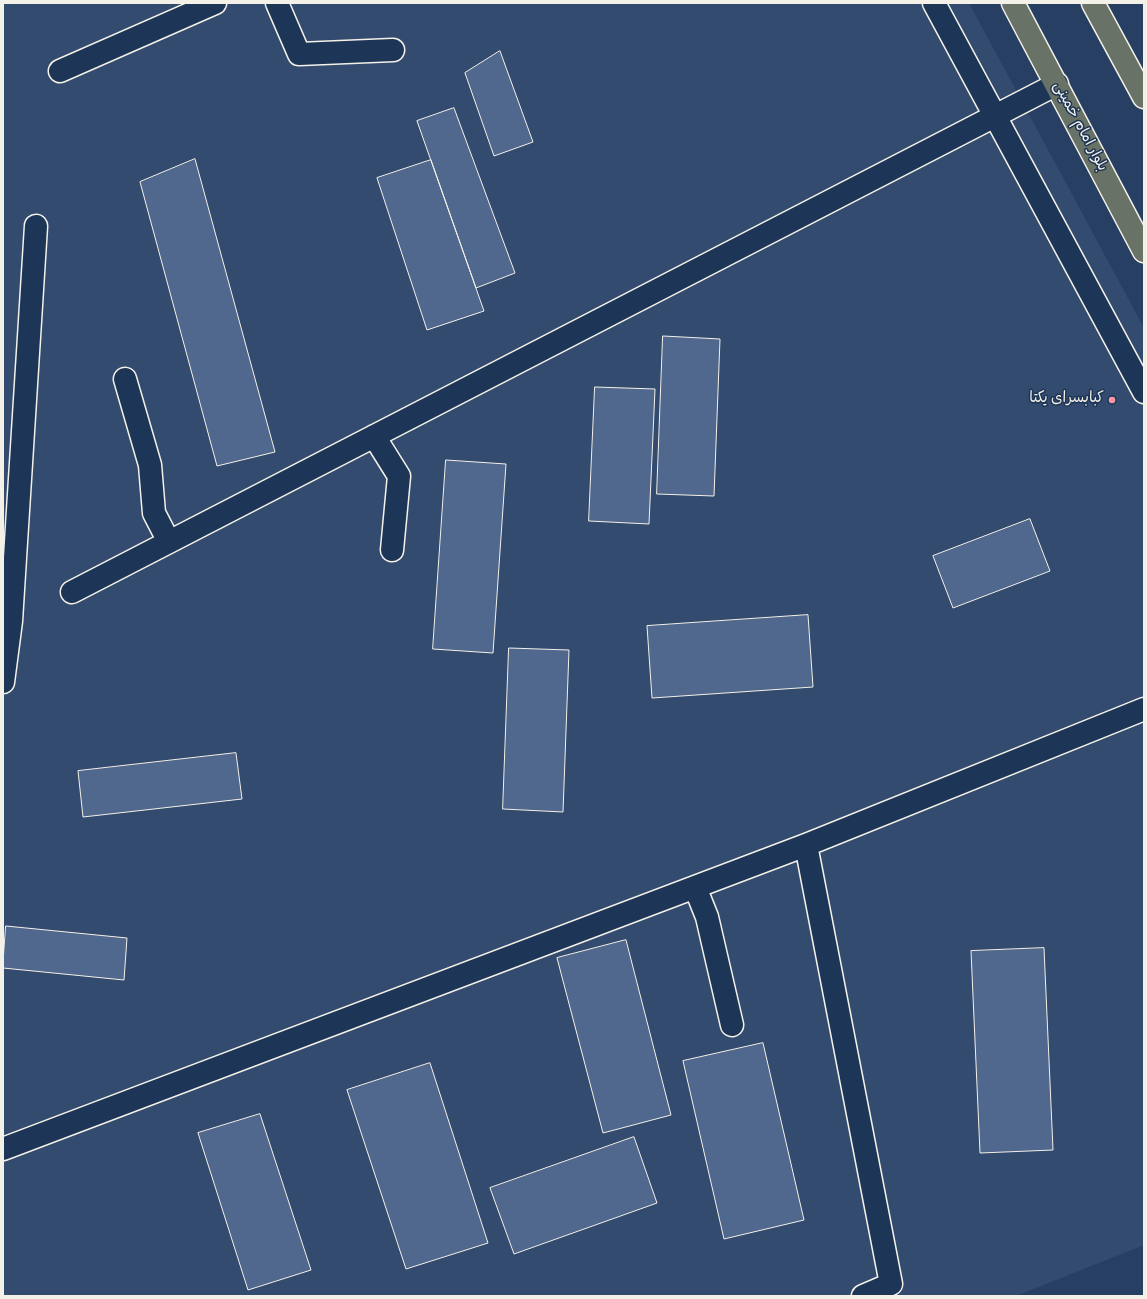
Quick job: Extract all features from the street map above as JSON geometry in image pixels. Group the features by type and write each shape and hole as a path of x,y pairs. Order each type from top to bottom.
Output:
{"highway":[{"name":"بلوار امام خمینی","path":"1014,3 1144,251"},
{"path":"1093,3 1143,92"}],"street":[{"path":"60,71 215,3"},
{"path":"277,3 299,54 393,50"},
{"path":"934,3 1144,392"},
{"path":"72,592 1057,84"},
{"path":"3,682 12,613 36,226"},
{"path":"125,379 150,464 154,513 169,542"},
{"path":"374,436 399,476 392,550"},
{"path":"3,1149 806,845 1144,709"},
{"path":"806,845 891,1284 863,1296"},
{"path":"695,887 707,917 732,1025"}],"shaded area":[{"path":"3,3 969,3 1144,328 1144,1245 1016,1296 3,1296"}],"building":[{"path":"500,51 533,142 494,156 465,73"},
{"path":"454,108 515,273 476,288 417,121"},
{"path":"195,159 275,452 217,466 140,182"},
{"path":"431,160 484,311 427,330 377,178"},
{"path":"663,336 720,339 714,496 657,494"},
{"path":"595,387 655,389 649,524 589,521"},
{"path":"446,460 506,464 493,653 433,649"},
{"path":"1030,519 1050,571 953,608 933,556"},
{"path":"808,615 813,687 652,698 647,626"},
{"path":"509,648 569,650 563,812 503,809"},
{"path":"236,753 242,799 83,817 78,771"},
{"path":"6,926 127,938 124,980 3,968"},
{"path":"626,940 671,1115 603,1133 557,958"},
{"path":"1044,948 1053,1150 980,1153 971,951"},
{"path":"763,1043 804,1220 724,1239 683,1061"},
{"path":"430,1063 488,1243 406,1269 347,1090"},
{"path":"260,1114 311,1270 248,1290 198,1133"},
{"path":"634,1137 657,1203 514,1254 490,1188"}],"place":[{"name":"کبابسرای یکتا","path":"1112,400"}]}
